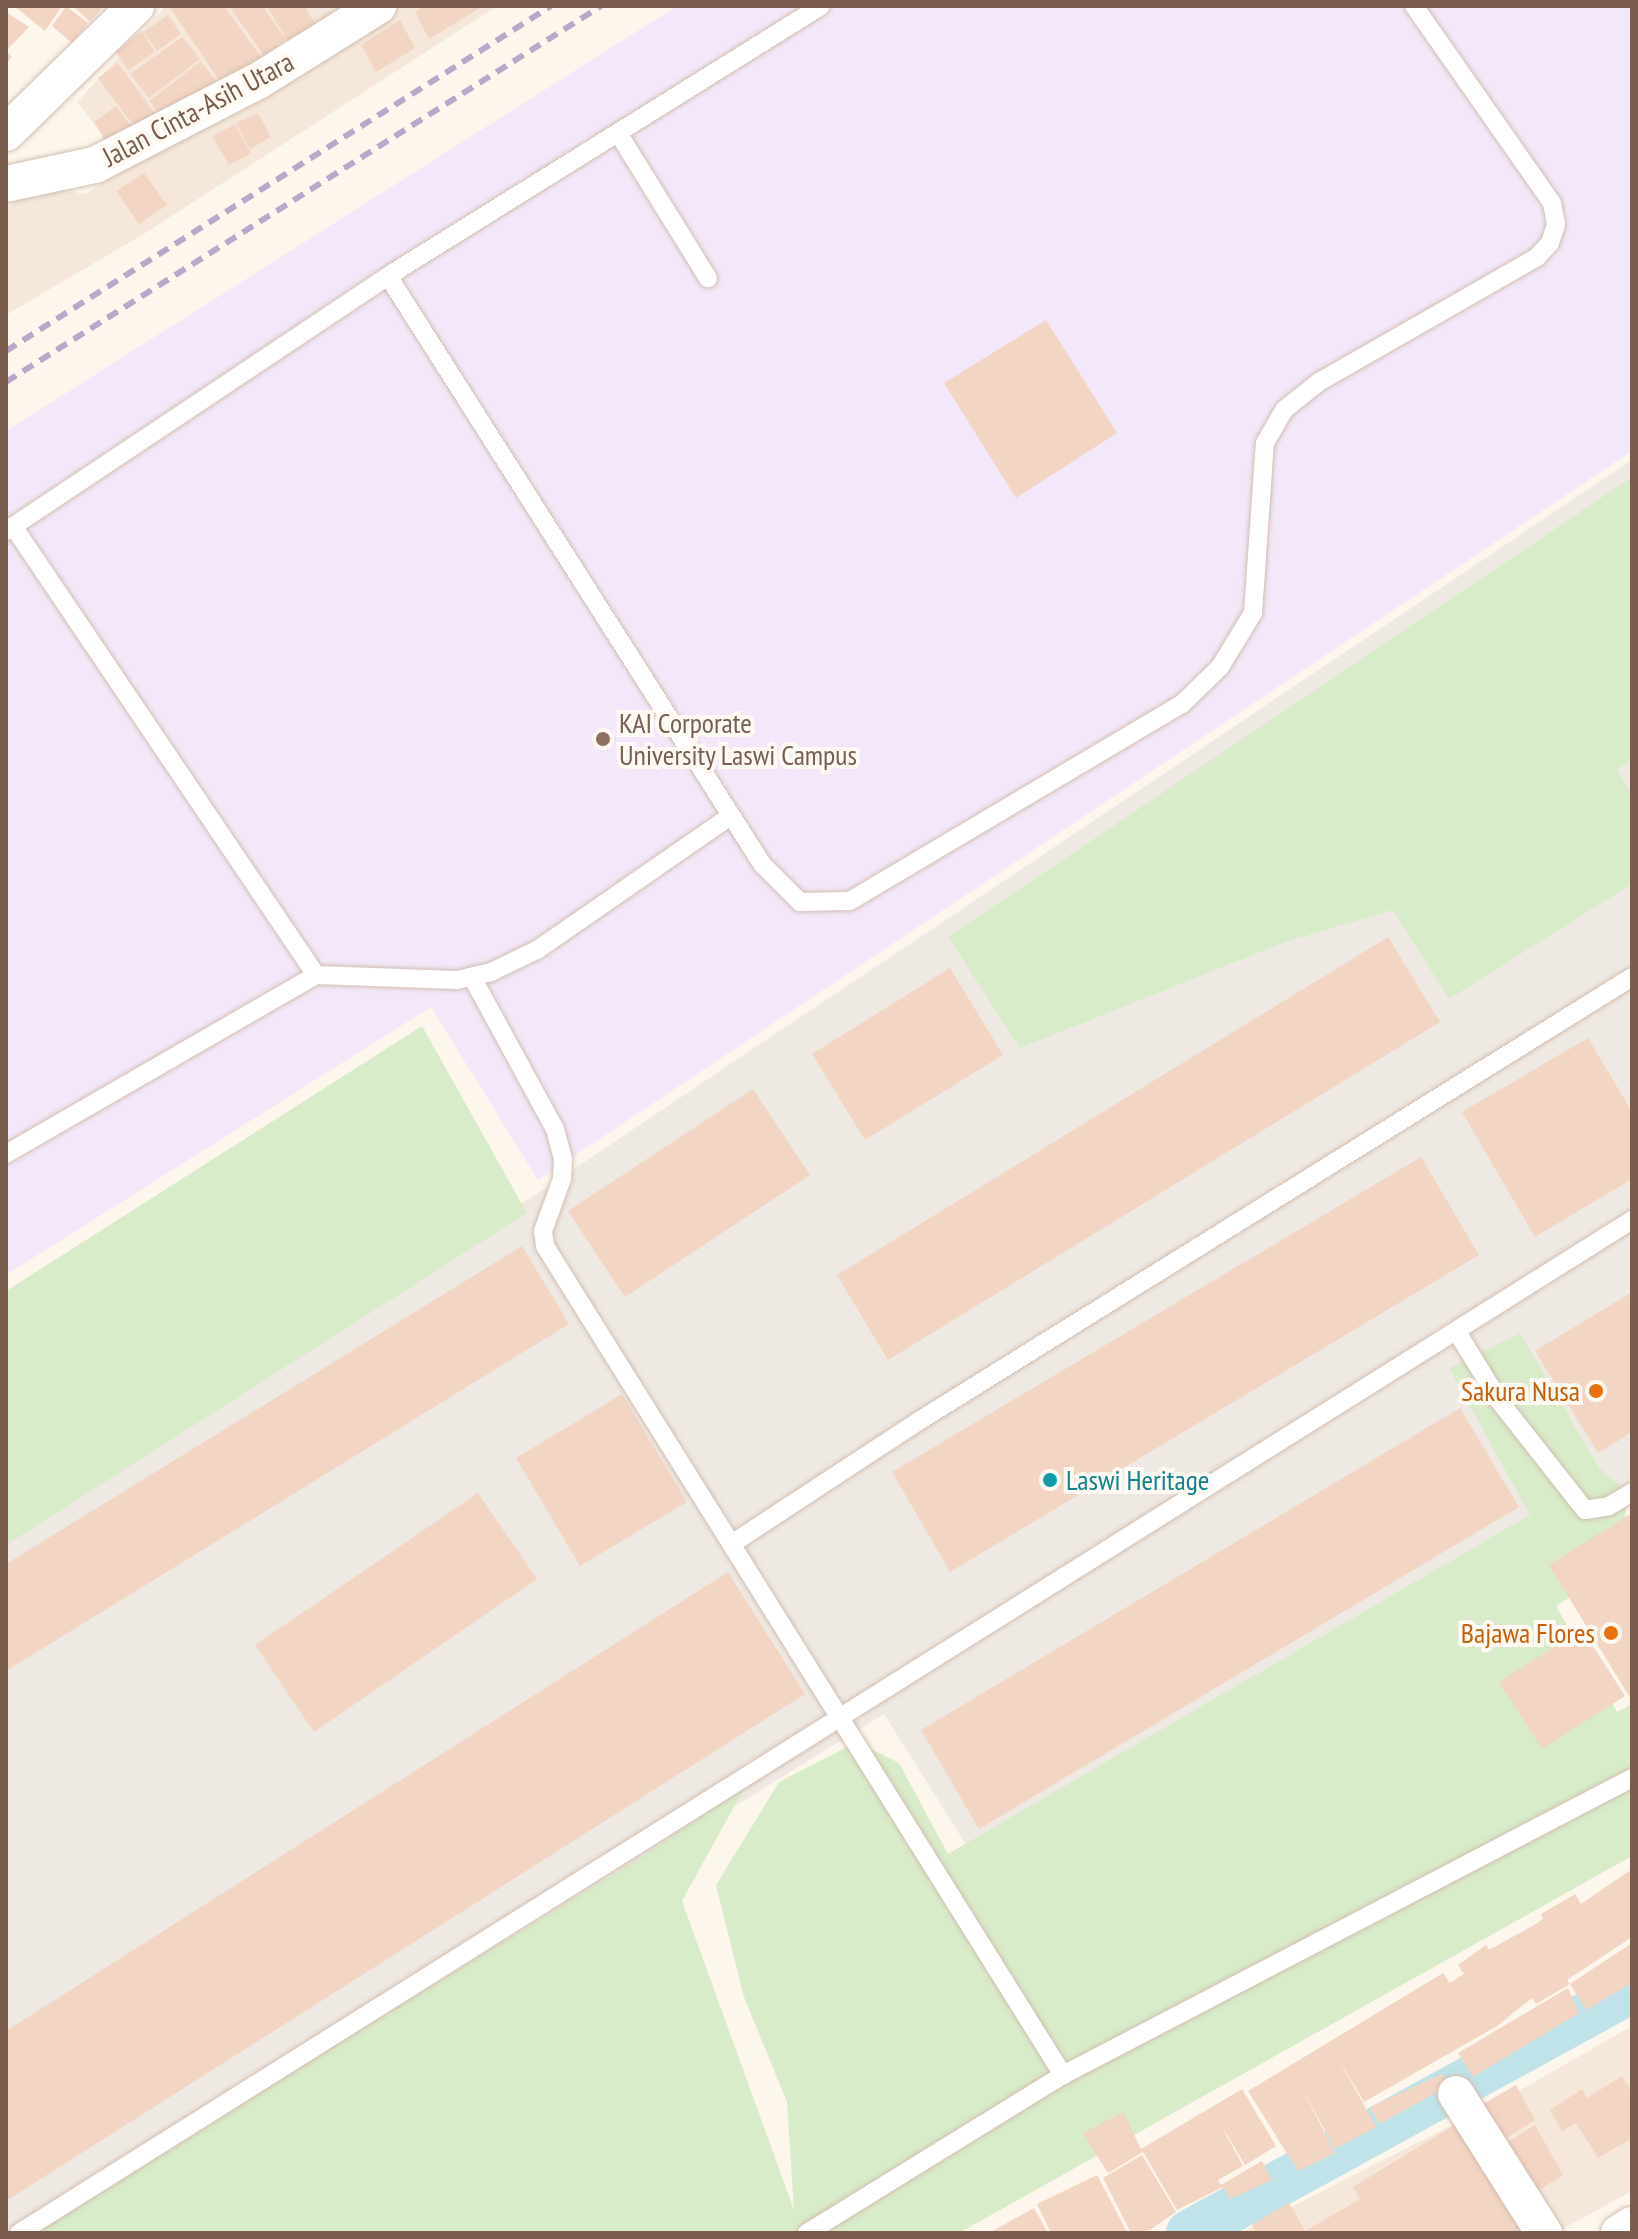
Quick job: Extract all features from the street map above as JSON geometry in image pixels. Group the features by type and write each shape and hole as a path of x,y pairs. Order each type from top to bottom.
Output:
{"street":[{"path":"6,133 136,6"},
{"name":"Jalan Cinta-Asih Utara","path":"6,184 95,165 258,81 378,6"},
{"path":"1456,2094 1544,2233"},
{"path":"1619,2233 1632,2225"}],"lane":[{"path":"316,975 9,528 388,276 821,6"},
{"path":"388,276 691,747 729,817 781,888 800,902 850,901 1182,704 1220,667 1253,613 1265,443 1285,409 1319,382 1537,257 1555,234 1552,203 1414,6"},
{"path":"618,133 708,278"},
{"path":"6,1154 316,975 472,977 537,950 729,817"},
{"path":"472,977 559,1144 562,1179 543,1231 545,1246 844,1719 1063,2075"},
{"path":"733,1543 922,1419 1632,977"},
{"path":"19,2233 844,1719 1632,1220"},
{"path":"1457,1332 1500,1402 1585,1510 1609,1506 1632,1492"},
{"path":"807,2233 1063,2075 1632,1778"}],"shaded area":[{"path":"166,6 372,6 112,146 77,102"},
{"path":"394,6 497,6 147,232 6,315 6,209 36,187 85,194"},
{"name":"KAI Corporate University Laswi Campus","path":"677,6 1632,6 1632,451 538,1180 431,1007 6,1275 6,431"},
{"path":"1632,460 1632,1501 999,1897 884,1714 44,2233 6,2233 6,1537 547,1187"},
{"path":"1632,2026 1632,2191 1555,2233 1240,2233 1519,2091"}],"green space":[{"path":"1632,477 1632,760 1617,769 1632,795 1632,884 1449,999 1393,910 1285,942 1020,1048 948,937"},
{"path":"422,1026 527,1213 6,1545 6,1291"},
{"path":"1520,1333 1599,1468 1628,1492 1619,1566 1556,1606 1617,1712 1632,1704 1632,1856 959,2233 30,2233 646,1854 745,1787 682,1901 794,2210 787,2102 744,1997 716,1885 779,1782 857,1742 899,1763 948,1854 1530,1515 1449,1368"}],"building":[{"path":"14,6 62,6 45,31"},
{"path":"66,6 88,23 72,43 52,26"},
{"path":"73,6 104,6 90,22"},
{"path":"169,6 224,6 264,61 227,92"},
{"path":"229,6 263,6 286,40 276,45 279,50 265,57"},
{"path":"267,6 305,6 320,32 292,49"},
{"path":"425,6 483,6 429,39 415,12"},
{"path":"6,12 29,27 6,51"},
{"path":"168,15 181,34 157,51 144,32"},
{"path":"400,20 415,48 376,72 361,45"},
{"path":"142,31 155,52 128,70 116,52"},
{"path":"182,37 200,59 149,98 130,74"},
{"path":"201,61 224,93 163,118 149,101"},
{"path":"118,63 160,121 139,133 98,78"},
{"path":"116,106 136,133 111,151 94,122"},
{"path":"258,113 271,137 250,149 236,123"},
{"path":"235,124 251,153 229,165 212,136"},
{"path":"144,173 167,205 139,224 116,191"},
{"path":"1046,320 1117,433 1016,498 944,383"},
{"path":"1388,937 1440,1022 888,1360 837,1275"},
{"path":"950,968 1003,1055 865,1140 812,1054"},
{"path":"1588,1038 1632,1112 1632,1179 1535,1237 1462,1112"},
{"path":"753,1089 810,1175 625,1297 568,1211"},
{"path":"1421,1157 1479,1255 950,1572 892,1472"},
{"path":"522,1246 569,1324 6,1671 6,1564"},
{"name":"Sakura Nusa","path":"1632,1292 1632,1432 1598,1453 1535,1351"},
{"path":"622,1394 687,1502 580,1566 516,1458"},
{"path":"1460,1408 1519,1507 979,1829 921,1730"},
{"path":"478,1493 537,1579 314,1732 255,1645"},
{"name":"Bajawa Flores","path":"1632,1513 1632,1701 1549,1565"},
{"path":"728,1572 805,1694 6,2201 6,2031"},
{"path":"1582,1629 1625,1696 1542,1749 1499,1682"},
{"path":"1632,1869 1632,1937 1567,1980 1570,1984 1536,2004 1532,1998 1497,2026 1364,2102 1336,2054 1376,2127 1335,2149 1302,2088 1335,2153 1298,2171 1248,2091 1443,1973 1450,1983 1464,1974 1458,1965 1486,1945 1489,1950 1534,1925 1543,1919 1541,1914 1575,1894 1581,1904"},
{"path":"1632,1943 1632,1983 1586,2010 1570,1984"},
{"path":"1568,1988 1579,2013 1473,2077 1458,2053"},
{"path":"1442,2074 1447,2087 1379,2124 1370,2107"},
{"path":"1622,2076 1632,2092 1632,2138 1598,2158 1576,2123 1562,2131 1550,2110 1582,2089 1587,2098"},
{"path":"1516,2085 1535,2120 1495,2145 1473,2110"},
{"path":"1242,2089 1276,2146 1245,2165 1218,2120 1243,2166 1218,2180 1221,2185 1262,2161 1272,2180 1230,2199 1223,2187 1177,2210 1143,2152 1108,2173 1083,2133 1123,2112 1141,2149"},
{"path":"1464,2119 1528,2233 1256,2233 1252,2225 1289,2203 1305,2231 1360,2199 1353,2187"},
{"path":"1535,2125 1563,2175 1527,2198 1498,2148"},
{"path":"1142,2155 1176,2212 1150,2230 1131,2233 1103,2178"},
{"path":"1097,2175 1127,2232 1051,2233 1037,2204"},
{"path":"1034,2208 1048,2233 989,2233"}],"waterway":[{"path":"1189,2233 1632,1990"}],"railway":[{"path":"6,351 551,6"},
{"path":"6,382 601,6"}],"place":[{"name":"KAI Corporate University Laswi Campus","path":"603,739"},
{"name":"Sakura Nusa","path":"1596,1391"},
{"name":"Laswi Heritage","path":"1050,1480"},
{"name":"Bajawa Flores","path":"1611,1633"}]}
